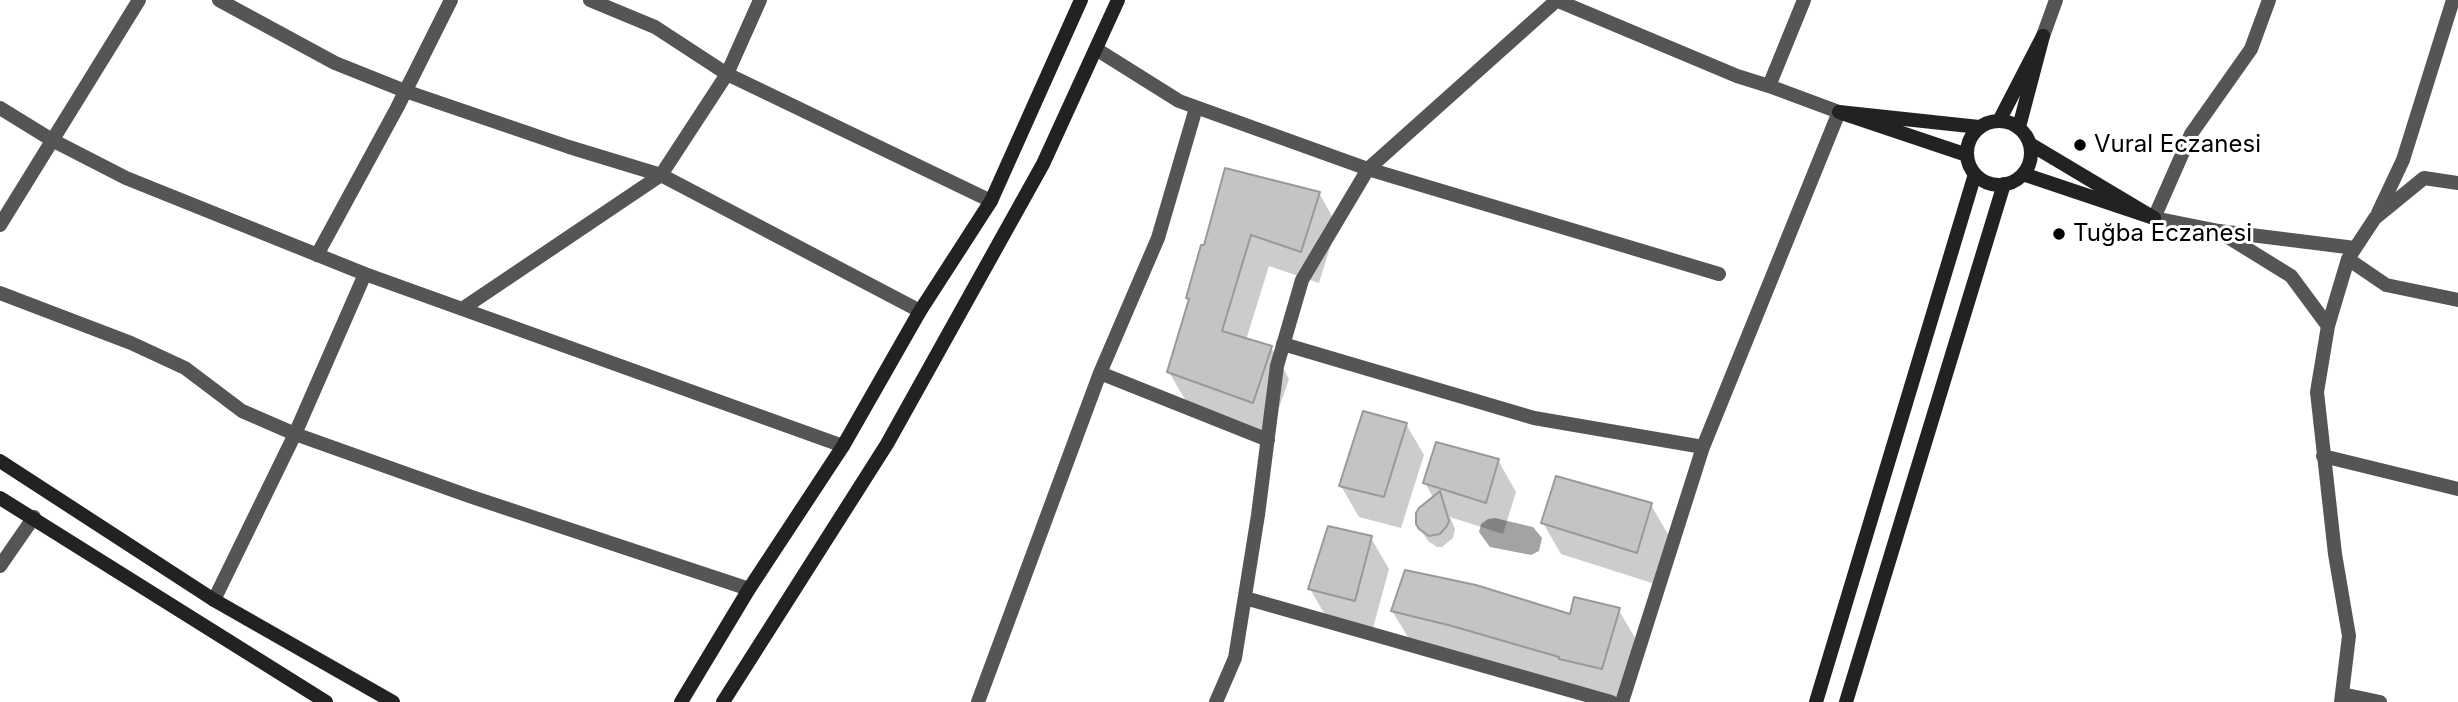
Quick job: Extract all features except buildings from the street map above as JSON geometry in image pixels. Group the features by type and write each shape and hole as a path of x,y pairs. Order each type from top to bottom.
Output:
{"main road":[{"path":"681,702 750,589 843,446 920,311 991,201 1081,0"},
{"path":"723,702 887,444 1043,164 1118,0"},
{"path":"1999,121 2043,36"},
{"path":"2019,127 2043,36"},
{"path":"1839,112 1979,127"},
{"path":"1839,112 1967,155"},
{"path":"2030,144 2029,165 2015,181 1994,184 1975,174 1969,165 1967,155 1972,135 1979,127 1999,121 2019,127 2030,144 2154,218"},
{"path":"1816,702 1975,174"},
{"path":"2023,174 2154,218"},
{"path":"1846,702 2004,184"},
{"path":"0,461 214,600 393,702"},
{"path":"0,498 326,702"}],"street":[{"path":"0,225 139,0"},
{"path":"219,0 335,63 405,91 661,176 920,311"},
{"path":"317,255 451,0"},
{"path":"590,0 655,27 727,74 991,201"},
{"path":"462,309 661,176 727,74 760,0"},
{"path":"1216,702 1235,658 1277,366 1302,281 1368,169 1556,0 1737,76 1839,112 1703,447 1622,702"},
{"path":"1769,86 1804,0"},
{"path":"2043,36 2056,0"},
{"path":"2269,0 2252,49 2191,134 2154,218 2351,253 2386,285 2458,300"},
{"path":"2381,702 2342,698 2349,636 2334,554 2317,392 2328,326 2351,253 2375,218 2403,160 2453,0"},
{"path":"1096,49 1179,102 1368,169 1719,274"},
{"path":"0,108 52,140 126,178 317,255 843,446"},
{"path":"978,702 1100,373 1158,238 1196,108"},
{"path":"2375,218 2424,178 2458,183"},
{"path":"2219,231 2291,276 2328,326"},
{"path":"214,600 295,434 365,274"},
{"path":"0,293 185,368 242,411 295,434 469,496 750,589"},
{"path":"1283,344 1534,418 1703,447"},
{"path":"1100,373 1268,440"},
{"path":"2323,456 2458,489"},
{"path":"0,566 34,517"},
{"path":"1245,598 1611,702"}],"shaded area":[{"path":"1495,518 1533,527 1542,538 1539,551 1531,555 1490,547 1479,532 1481,524"}],"place":[{"name":"Vural Eczanesi","path":"2080,145"},
{"name":"Tuğba Eczanesi","path":"2059,234"}]}
